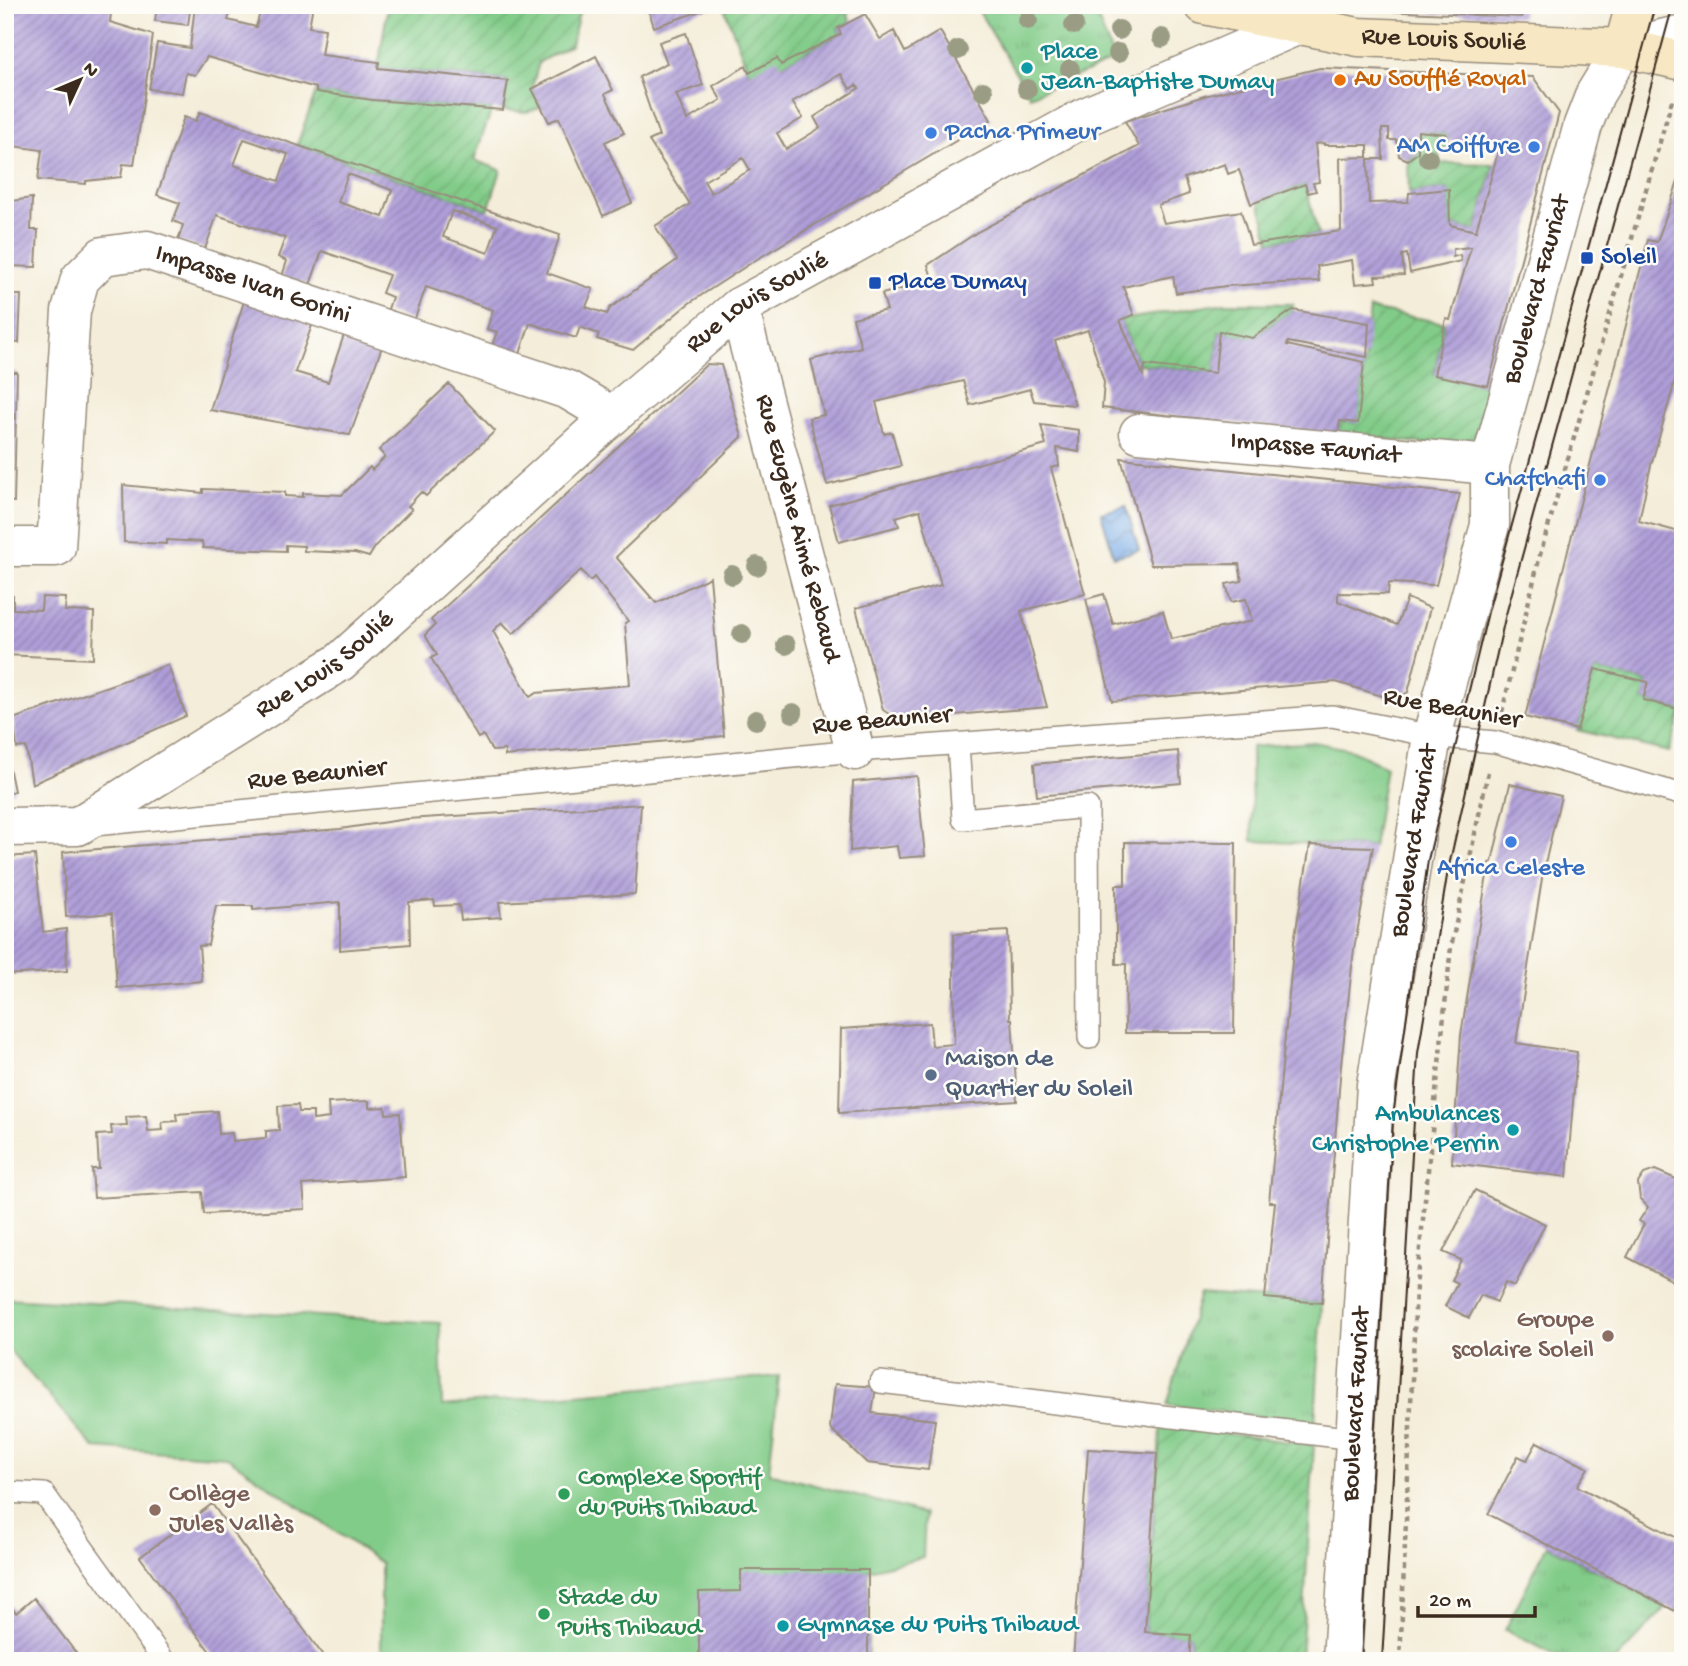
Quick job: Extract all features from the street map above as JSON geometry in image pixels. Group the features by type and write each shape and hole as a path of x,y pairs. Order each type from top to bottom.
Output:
{"main road":[{"path":"1204,5 1301,24"},
{"path":"1623,48 1635,5"},
{"name":"Rue Louis Soulié","path":"1301,24 1358,37 1623,48 1679,76"}],"street":[{"name":"Rue Louis Soulié","path":"78,827 340,662 612,416 739,307 1085,117 1301,24"},
{"path":"1623,48 1683,34"},
{"name":"Boulevard Fauriat","path":"1342,1661 1376,1084 1432,736 1490,526 1490,464 1583,125 1595,94 1623,48"},
{"name":"Impasse Ivan Gorini","path":"5,547 56,547 71,311 80,279 103,256 147,250 568,390 612,416"},
{"name":"Rue Eugène Aimé Rebaud","path":"739,307 855,751"},
{"name":"Impasse Fauriat","path":"1139,433 1490,464"},
{"path":"5,827 78,827"}],"lane":[{"name":"Rue Beaunier","path":"78,827 855,751 1332,716 1432,736 1494,742 1683,795"},
{"path":"958,744 963,818 1088,807 1089,1038"},
{"path":"880,1382 1355,1439"},
{"path":"5,1492 44,1494 164,1661"}],"path":[{"path":"1400,1661 1416,1287 1451,947 1494,742 1540,555 1679,76"}],"green space":[{"path":"388,5 581,5 571,45 539,62 532,88 541,107 526,112 503,110 508,81 378,68"},
{"path":"737,5 846,5 850,22 838,28 841,34 781,65 749,73 725,10"},
{"path":"975,5 1098,19 1114,60 1030,96"},
{"path":"316,92 373,100 492,109 474,160 501,170 488,210 297,145"},
{"path":"1418,131 1446,134 1447,149 1439,150 1440,163 1494,164 1476,231 1450,225 1448,189 1409,193 1408,160 1417,155 1418,145 1409,138"},
{"path":"1305,184 1318,234 1270,242 1259,201"},
{"path":"1225,303 1293,304 1293,310 1252,338 1219,331 1215,373 1139,364 1120,320"},
{"path":"1370,309 1445,323 1434,375 1488,386 1475,441 1447,446 1338,434 1340,421 1357,423"},
{"path":"1595,669 1648,682 1643,700 1682,710 1669,752 1577,730"},
{"path":"1314,742 1352,750 1386,767 1373,847 1252,841 1251,747"},
{"path":"1200,1294 1322,1303 1315,1423 1167,1405"},
{"name":"Complexe Sportif du Puits Thibaud","path":"5,1298 440,1323 442,1406 779,1376 769,1473 925,1514 923,1557 868,1570 868,1661 381,1661 381,1563 227,1457 94,1448 5,1345"},
{"path":"1161,1425 1314,1445 1301,1661 1189,1661 1191,1636 1145,1632"},
{"path":"1547,1545 1666,1607 1615,1661 1567,1661 1505,1630"}],"water":[{"path":"1126,506 1139,550 1114,557 1101,513"}],"building":[{"path":"5,5 112,5 110,22 153,35 134,165 123,164 121,177 86,181 86,184 38,180 42,150 5,145"},
{"path":"157,5 191,5 188,25 155,21"},
{"path":"195,5 233,5 228,20 256,27 262,5 313,5 309,27 325,29 321,55 379,62 378,68 508,81 503,110 373,100 316,92 316,88 207,57 195,75 186,73 182,93 149,89 157,43 190,48"},
{"path":"647,5 705,5 706,9 654,27"},
{"path":"1523,5 1522,17 1357,10 1344,6"},
{"path":"865,14 880,39 894,31 905,52 940,31 991,120 754,261 688,304 633,350 597,339 599,334 580,327 576,338 530,323 519,357 491,348 497,332 487,329 493,310 426,287 414,321 387,312 392,297 382,293 389,275 322,251 310,285 282,276 287,261 278,257 285,238 217,215 205,249 178,241 183,225 173,221 180,203 157,195 184,117 196,121 200,112 560,235 547,273 593,289 586,307 607,314 610,308 677,260 655,226 690,204 649,141 659,136 639,77 667,63 659,42 686,33 703,85 676,94 687,120 721,100 713,86 746,66 749,73 777,58 781,65 841,34 838,28","holes":["841,74 850,89 856,85 859,88 814,117 820,128 786,149 777,133 803,118 792,102","244,139 288,154 279,181 234,165","743,158 750,170 711,193 704,181","348,174 392,190 383,217 338,202","452,211 497,226 488,253 443,237"]},
{"path":"596,56 613,90 605,94 624,133 605,142 632,203 603,216 559,118 549,122 532,89"},
{"path":"1320,68 1533,77 1559,113 1488,386 1434,375 1446,319 1450,320 1471,247 1453,249 1453,257 1460,255 1461,261 1410,273 1407,254 1402,255 1404,275 1375,276 1376,282 1355,284 1352,260 1317,266 1319,281 1226,286 1176,293 1173,276 1123,287 1134,315 1120,320 1143,375 1145,365 1215,373 1219,331 1252,338 1293,310 1369,323 1367,357 1288,342 1287,345 1364,362 1358,423 1340,421 1338,434 1102,408 1104,382 1088,330 1055,341 1075,405 1034,401 1030,389 970,405 963,381 876,402 884,434 892,432 901,466 827,485 809,418 824,415 811,360 861,347 853,318 887,310 882,294 933,281 928,265 979,231 1139,146 1125,121 1204,96","holes":["1382,129 1389,129 1389,140 1397,140 1399,156 1408,160 1418,152 1418,145 1409,138 1418,139 1418,131 1446,134 1447,141 1500,145 1476,231 1450,225 1449,189 1409,193 1408,202 1369,203 1368,159 1383,159","1315,144 1368,145 1368,157 1340,158 1341,231 1251,245 1241,211 1164,223 1158,205 1189,194 1184,178 1225,164 1228,174 1239,170 1251,204 1305,184 1308,193 1316,191 1313,183 1319,182"]},
{"path":"1682,170 1683,353 1651,465 1639,521 1683,533 1683,707 1682,710 1643,700 1648,682 1595,669 1577,730 1525,717 1648,240 1657,242"},
{"path":"32,198 31,230 38,230 36,267 8,266 5,277 5,202"},
{"path":"5,295 21,295 19,343 5,342"},
{"path":"245,298 314,320 295,372 328,382 345,332 383,344 350,435 210,410"},
{"path":"707,364 721,365 742,437 616,557 656,603 710,577 724,736 505,756 505,750 492,751 483,735 478,738 431,658 437,655 425,635 435,625 431,620","holes":["581,570 590,581 594,577 628,621 625,623 630,685 536,693 530,697 493,631 502,622 513,634"]},
{"path":"5,372 17,372 14,502 5,501"},
{"path":"449,384 495,431 426,496 421,492 408,506 412,509 377,544 369,557 355,553 304,551 304,546 286,545 286,551 203,548 202,542 167,540 167,544 124,542 123,485 203,493 203,489 285,492 285,496 303,497 303,493 342,495 370,467 372,470 385,457 379,450"},
{"path":"1041,425 1079,430 1079,452 1057,448 1059,466 1051,468 1085,594 1021,611 1047,707 898,720 883,710 856,608 941,585 920,510 896,517 899,526 839,542 829,505 1046,445"},
{"path":"1121,458 1460,494 1436,585 1389,583 1388,594 1338,593 1338,601 1397,625 1407,598 1430,608 1408,692 1395,700 1336,682 1112,701 1086,599 1104,594 1113,624 1163,611 1171,639 1252,621 1246,599 1231,602 1226,584 1242,581 1239,564 1151,565"},
{"path":"5,594 13,595 13,609 41,610 42,597 66,598 65,611 94,612 93,659 5,655"},
{"path":"168,665 186,716 32,784 26,747 17,748 13,719"},
{"path":"5,747 14,791 5,794"},
{"path":"1178,751 1181,783 1037,796 1034,764"},
{"path":"917,776 925,856 899,858 897,846 850,851 853,782"},
{"path":"1510,784 1561,796 1543,872 1516,1043 1577,1052 1567,1177 1452,1163 1461,1035 1489,863 1492,862"},
{"path":"641,804 635,894 499,902 501,917 461,920 459,905 435,906 434,900 409,902 410,944 340,950 340,902 253,910 253,906 216,906 208,945 199,946 202,981 117,988 112,913 66,917 63,852 340,829 407,819"},
{"path":"1125,842 1236,843 1234,1033 1125,1033 1126,964 1116,964 1116,885 1125,885"},
{"path":"1310,845 1373,847 1354,949 1341,1065 1322,1303 1265,1298 1275,1202 1269,1202 1294,942"},
{"path":"35,855 43,932 66,929 67,971 5,975 5,857"},
{"path":"1008,931 1010,1019 1017,1101 839,1113 841,1029 930,1023 932,1046 954,1044 954,934"},
{"path":"369,1101 369,1108 385,1107 386,1114 400,1113 405,1177 303,1185 305,1209 204,1214 202,1192 94,1198 92,1169 99,1169 97,1135 112,1134 111,1126 127,1125 126,1117 146,1116 148,1131 163,1130 162,1122 177,1121 176,1114 217,1111 219,1134 232,1133 233,1141 266,1138 266,1131 279,1130 278,1106 298,1105 299,1112 313,1112 313,1120 329,1118 328,1103"},
{"path":"1655,1170 1683,1182 1683,1286 1627,1257 1644,1224 1639,1221 1648,1207 1640,1199 1638,1183 1644,1174"},
{"path":"1475,1190 1545,1224 1515,1286 1506,1282 1497,1302 1481,1295 1469,1318 1445,1306 1457,1283 1451,1280 1461,1260 1443,1252"},
{"path":"835,1384 876,1387 872,1413 935,1420 928,1470 867,1463 830,1428"},
{"path":"1537,1442 1588,1468 1577,1486 1683,1541 1683,1615 1488,1514 1518,1456 1527,1460"},
{"path":"1088,1449 1157,1453 1145,1632 1191,1635 1189,1661 1073,1661"},
{"path":"212,1504 327,1661 217,1661 140,1557"},
{"name":"Gymnase du Puits Thibaud","path":"741,1570 868,1570 868,1661 699,1661 699,1592 741,1591"},
{"path":"5,1598 16,1613 34,1598 82,1661 5,1661"}],"tram line":[{"path":"1361,1661 1393,1117 1428,860 1488,612 1655,5"},
{"path":"1382,1661 1418,1053 1448,870 1505,618 1673,5"}],"place":[{"name":"Place Jean-Baptiste Dumay","path":"1027,68"},
{"name":"Au Soufflé Royal","path":"1340,80"},
{"name":"Pacha Primeur","path":"931,133"},
{"name":"AM Coiffure","path":"1534,147"},
{"name":"Soleil","path":"1587,258"},
{"name":"Place Dumay","path":"875,283"},
{"name":"Chafchafi","path":"1600,480"},
{"name":"Africa Celeste","path":"1511,842"},
{"name":"Maison de Quartier du Soleil","path":"931,1075"},
{"name":"Ambulances Christophe Perrin","path":"1513,1130"},
{"name":"Groupe scolaire Soleil","path":"1608,1336"},
{"name":"Complexe Sportif du Puits Thibaud","path":"564,1494"},
{"name":"Collège Jules Vallès","path":"155,1510"},
{"name":"Stade du Puits Thibaud","path":"544,1614"},
{"name":"Gymnase du Puits Thibaud","path":"783,1626"}]}
